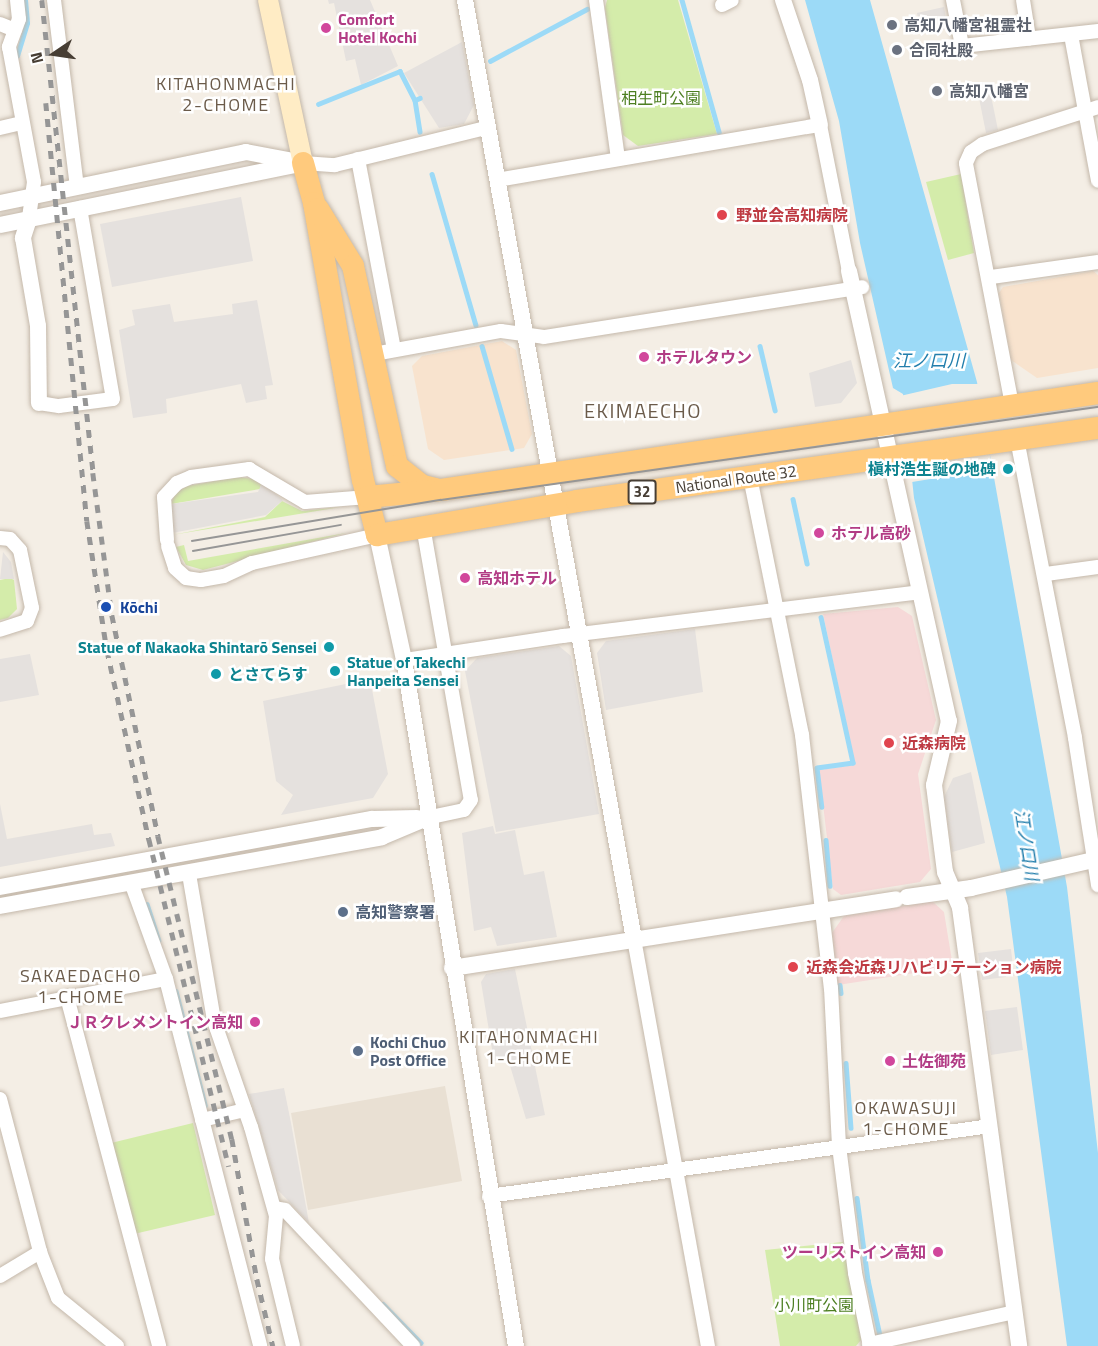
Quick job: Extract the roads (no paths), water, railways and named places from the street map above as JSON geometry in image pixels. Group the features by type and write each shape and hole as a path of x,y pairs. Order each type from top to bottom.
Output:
{"highway":[{"path":"303,163 314,203 377,535"},
{"path":"314,203 353,266 384,352 398,465 423,486 441,490"},
{"name":"National Route 32","path":"368,497 441,490 1098,393"},
{"name":"National Route 32","path":"377,535 557,504 1098,428"}],"main road":[{"path":"268,0 303,163"}],"street":[{"path":"18,0 19,19 9,47 21,123 34,182 29,219 23,238 38,326 39,403 59,406 113,399 80,208"},
{"path":"54,0 77,186"},
{"path":"465,0 486,128 581,634 708,1346"},
{"path":"596,0 618,158"},
{"path":"783,0 810,80 849,271 856,287 880,424 898,456 920,592 949,722 934,785 945,872 960,908 1019,1346"},
{"path":"953,0 962,46 1098,31"},
{"path":"1023,0 1029,39"},
{"path":"0,24 15,30"},
{"path":"1071,35 1092,110 1098,181"},
{"path":"1012,405 991,277 982,255 966,163 971,152 983,144 1092,110"},
{"path":"0,128 21,123"},
{"path":"497,180 820,125"},
{"path":"0,203 246,153 303,163 335,165 486,128"},
{"path":"358,159 384,352 501,332 544,337 856,287"},
{"path":"0,225 303,163"},
{"path":"991,277 1098,262"},
{"path":"1017,439 1046,574 1097,860 1098,885"},
{"path":"368,497 305,502 249,469 191,477 177,483 164,497 162,507 175,568 186,578 201,580 224,576 252,563 377,535 404,660 427,818 516,1346"},
{"path":"750,477 802,735 822,909 839,1100 839,1146 875,1343 1014,1312"},
{"path":"0,906 132,885 382,837 427,818 464,810 471,800 447,651 423,526"},
{"path":"0,538 10,539 20,550 32,608 27,621 0,630"},
{"path":"1046,574 1098,567"},
{"path":"404,660 447,651 920,592"},
{"path":"0,887 372,819 427,818"},
{"path":"452,968 952,890 1097,860"},
{"path":"189,874 208,999 245,1110 274,1208 277,1223 272,1259 293,1346"},
{"path":"132,885 166,979 260,1346"},
{"path":"0,1011 166,979"},
{"path":"67,997 159,1346"},
{"path":"0,1099 40,1252 58,1298 117,1346"},
{"path":"202,1120 245,1110"},
{"path":"489,1196 676,1168 990,1126"},
{"path":"274,1208 285,1210 413,1346"},
{"path":"0,1276 40,1252"}],"water":[{"name":"江ノ口川","path":"805,0 870,0 977,382 1067,887 1098,1153 1098,1346 1067,1346 1007,897 914,498 903,394 893,388 860,243 839,121"}],"waterway":[{"path":"17,56 27,23 25,0"},
{"path":"682,0 719,132"},
{"path":"490,61 587,9"},
{"path":"318,104 400,71 415,100 420,98"},
{"path":"415,100 420,132"},
{"path":"432,174 476,325"},
{"path":"482,346 512,449"},
{"path":"760,346 775,410"},
{"path":"793,499 807,563"},
{"path":"821,617 853,763 817,768 822,807"},
{"path":"826,840 830,886"},
{"path":"147,904 159,940"},
{"path":"840,985 841,993"},
{"path":"176,991 205,1105"},
{"path":"846,1063 851,1128"},
{"path":"857,1198 868,1280 881,1340"},
{"path":"383,1304 421,1343"}],"tram line":[{"path":"192,541 441,500 1098,407"},
{"path":"193,551 341,525"}],"railway":[{"path":"42,0 93,473 112,615 158,836 232,1139 257,1279 273,1346"},
{"path":"46,103 87,521 107,650 149,839 229,1166"}],"place":[{"name":"高知八幡宮祖霊社","path":"892,25"},
{"name":"Comfort Hotel Kochi","path":"326,28"},
{"name":"合同社殿","path":"897,50"},
{"name":"高知八幡宮","path":"937,91"},
{"name":"野並会高知病院","path":"722,215"},
{"name":"ホテルタウン","path":"644,357"},
{"name":"槇村浩生誕の地碑","path":"1008,469"},
{"name":"ホテル高砂","path":"819,533"},
{"name":"高知ホテル","path":"465,578"},
{"name":"Kōchi","path":"106,607"},
{"name":"Statue of Nakaoka Shintarō Sensei","path":"329,647"},
{"name":"Statue of Takechi Hanpeita Sensei","path":"335,671"},
{"name":"とさてらす","path":"216,674"},
{"name":"近森病院","path":"889,743"},
{"name":"高知警察署","path":"343,912"},
{"name":"近森会近森リハビリテーション病院","path":"793,967"},
{"name":"ＪＲクレメントイン高知","path":"255,1022"},
{"name":"Kochi Chuo Post Office","path":"358,1051"},
{"name":"土佐御苑","path":"890,1061"},
{"name":"ツーリストイン高知","path":"938,1252"}],"district":[{"name":"KITAHONMACHI 2-CHOME","path":"226,95"},
{"name":"EKIMAECHO","path":"643,410"},
{"name":"SAKAEDACHO 1-CHOME","path":"81,987"},
{"name":"KITAHONMACHI 1-CHOME","path":"529,1048"},
{"name":"OKAWASUJI 1-CHOME","path":"906,1119"}],"park label":[{"name":"相生町公園","path":"661,98"},
{"name":"小川町公園","path":"814,1305"}]}
